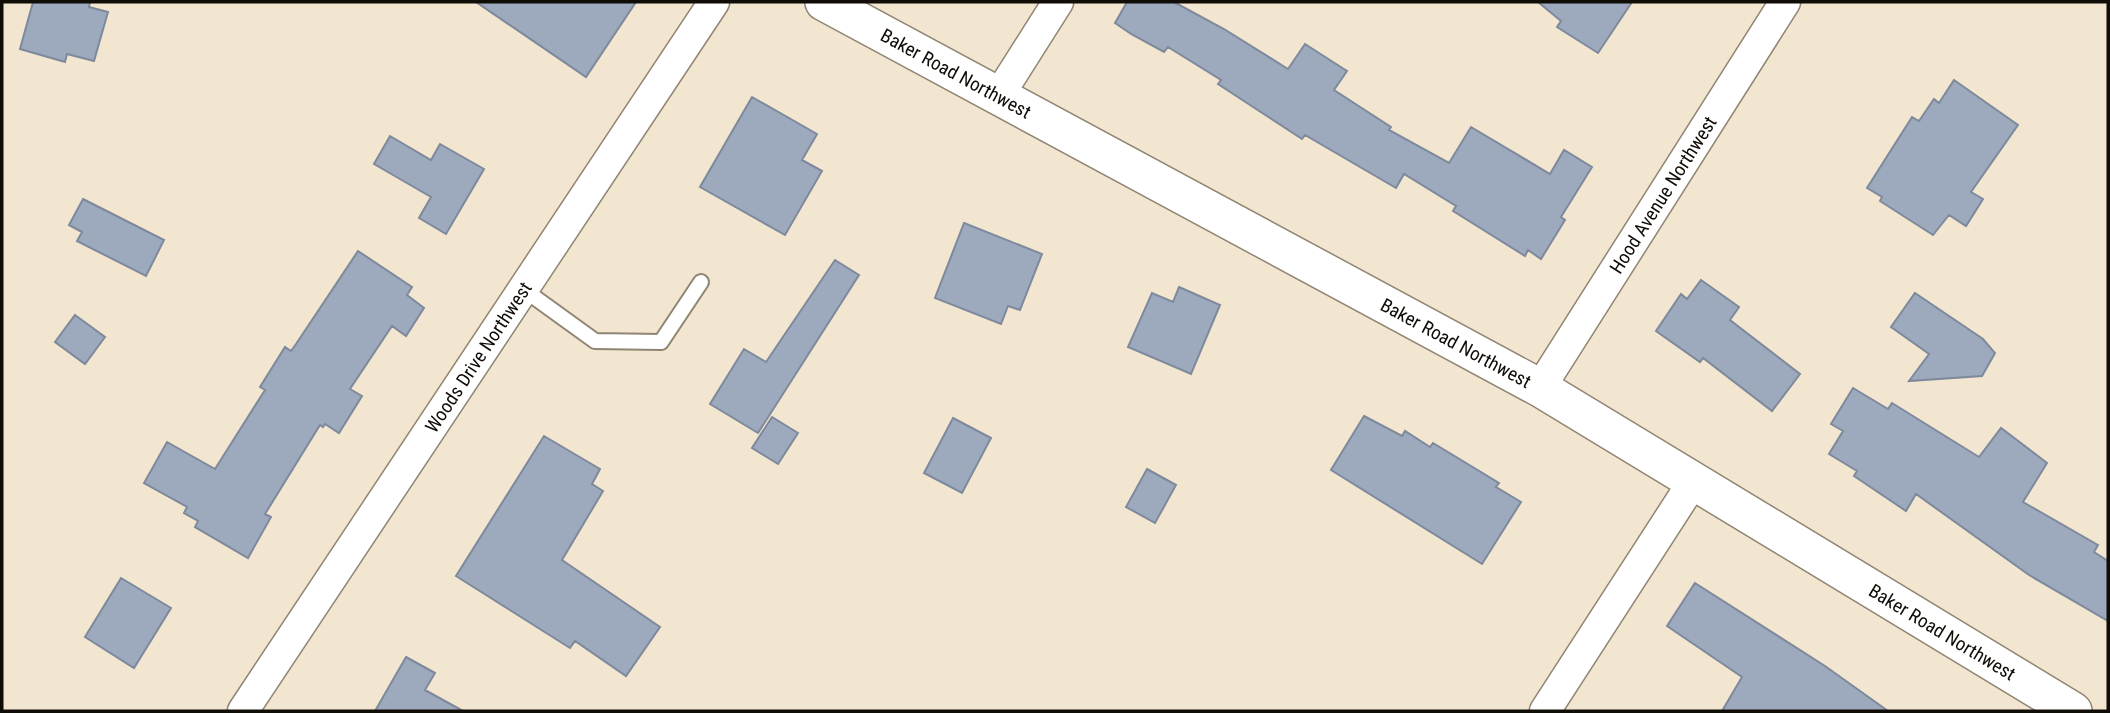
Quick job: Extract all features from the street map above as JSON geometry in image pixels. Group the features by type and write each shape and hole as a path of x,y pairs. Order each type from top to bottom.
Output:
{"street":[{"name":"Woods Drive Northwest","path":"243,711 714,2"},
{"name":"Baker Road Northwest","path":"824,2 1540,388 1695,479 2054,706"},
{"path":"999,95 1058,2"},
{"name":"Hood Avenue Northwest","path":"1540,388 1785,2"},
{"path":"1545,711 1695,479"}],"lane":[{"path":"523,289 594,341 661,342 701,282"}],"building":[{"path":"33,2 90,2 89,7 108,12 94,61 67,54 65,62 20,49"},
{"path":"476,2 636,2 586,77"},
{"path":"1127,2 1174,2 1288,69 1305,44 1347,71 1334,90 1391,127 1389,130 1449,163 1471,127 1550,174 1564,150 1592,167 1561,217 1565,220 1541,259 1528,250 1525,256 1453,211 1456,206 1404,174 1396,188 1305,135 1302,139 1218,84 1221,80 1168,47 1164,52 1131,34 1115,23"},
{"path":"1538,2 1632,2 1598,53 1557,27 1561,21"},
{"path":"1954,80 2018,125 1971,192 1983,199 1966,226 1949,215 1933,235 1880,201 1882,197 1867,188 1912,117 1919,121 1934,99 1939,103"},
{"path":"752,97 817,134 802,160 822,171 785,235 700,187"},
{"path":"390,136 431,160 440,144 484,169 446,234 419,218 431,197 374,164"},
{"path":"83,199 164,240 146,276 77,241 82,232 69,225"},
{"path":"964,223 1042,254 1020,310 1008,306 1001,324 935,298"},
{"path":"358,251 412,287 407,295 424,308 406,336 392,326 350,389 362,396 339,433 325,424 323,427 320,425 265,514 271,517 248,558 195,527 198,521 184,513 187,507 144,483 167,442 215,469 265,390 260,387 285,347 291,351"},
{"path":"835,260 859,275 758,433 710,404 744,349 766,362"},
{"path":"1701,280 1739,307 1730,320 1800,374 1772,411 1703,358 1700,362 1656,331 1681,294 1687,299"},
{"path":"1179,287 1220,305 1191,374 1128,347 1152,293 1173,302"},
{"path":"1915,293 1983,339 1995,353 1982,376 1909,381 1929,354 1891,327"},
{"path":"75,315 105,337 85,364 55,342"},
{"path":"1853,388 1888,409 1892,403 1979,457 2001,428 2047,463 2023,502 2098,545 2094,552 2108,561 2108,621 2029,575 1916,494 1906,511 1854,476 1857,471 1829,454 1843,431 1831,424"},
{"path":"1364,416 1402,436 1405,431 1430,447 1433,443 1499,483 1496,487 1521,502 1482,564 1331,470"},
{"path":"772,417 798,433 778,464 752,448"},
{"path":"953,418 991,438 962,493 924,473"},
{"path":"544,436 600,469 592,484 603,491 562,560 660,627 626,676 575,641 570,648 456,576"},
{"path":"1147,469 1176,485 1155,523 1126,507"},
{"path":"121,578 171,608 134,668 85,637"},
{"path":"1695,583 1825,666 1888,711 1722,711 1742,677 1667,626"},
{"path":"406,657 435,673 425,690 463,711 375,711"}]}
